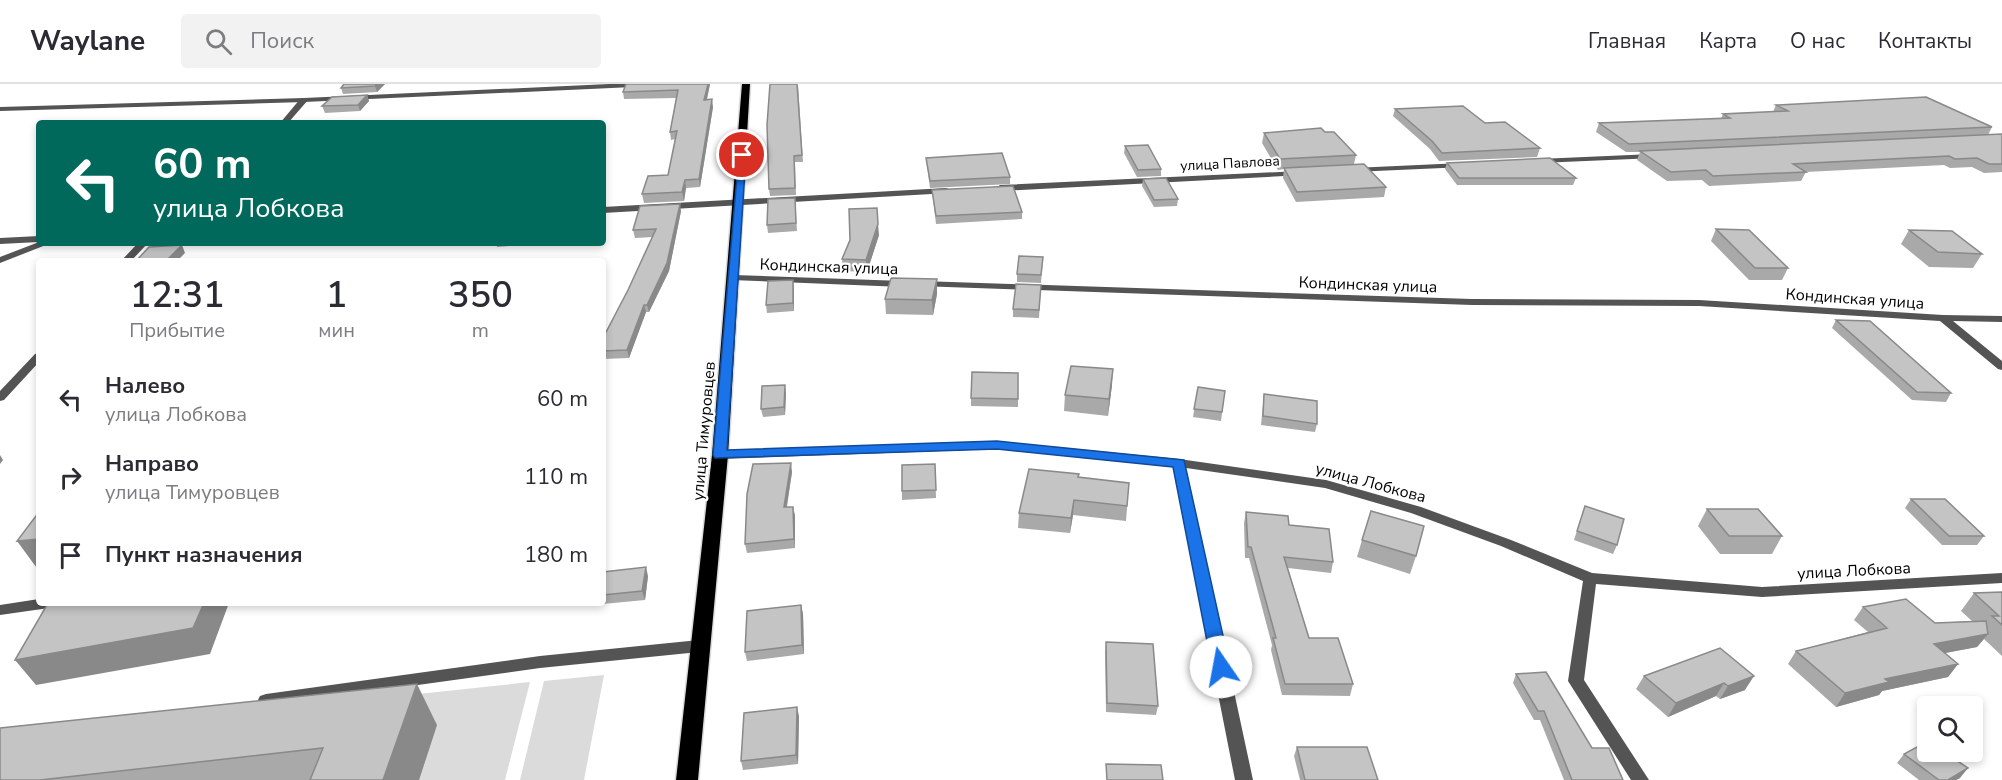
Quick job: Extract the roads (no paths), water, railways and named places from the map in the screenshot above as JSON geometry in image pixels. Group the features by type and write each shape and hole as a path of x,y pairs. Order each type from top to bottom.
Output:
{"main road":[{"name":"улица Тимуровцев","path":"687,780 720,455 746,84"}],"street":[{"path":"0,110 304,100 655,84"},
{"path":"287,120 304,100"},
{"path":"1535,161 1665,155"},
{"path":"1345,171 1476,164"},
{"name":"улица Павлова","path":"986,189 1309,172"},
{"path":"606,210 962,190"},
{"path":"0,241 36,239"},
{"path":"0,260 38,246"},
{"path":"129,258 140,246"},
{"name":"Кондинская улица","path":"734,278 1472,302 1699,303 1943,318 2002,319"},
{"path":"1943,318 2002,367"},
{"path":"0,398 36,359"},
{"name":"улица Лобкова","path":"720,455 997,445 1179,463 1326,484 1416,510 1506,543 1590,578 1762,592 2002,578"},
{"path":"1179,463 1244,780"},
{"path":"1590,578 1576,681 1640,780"},
{"path":"0,610 36,605"},
{"path":"249,703 540,662 699,646"}]}
